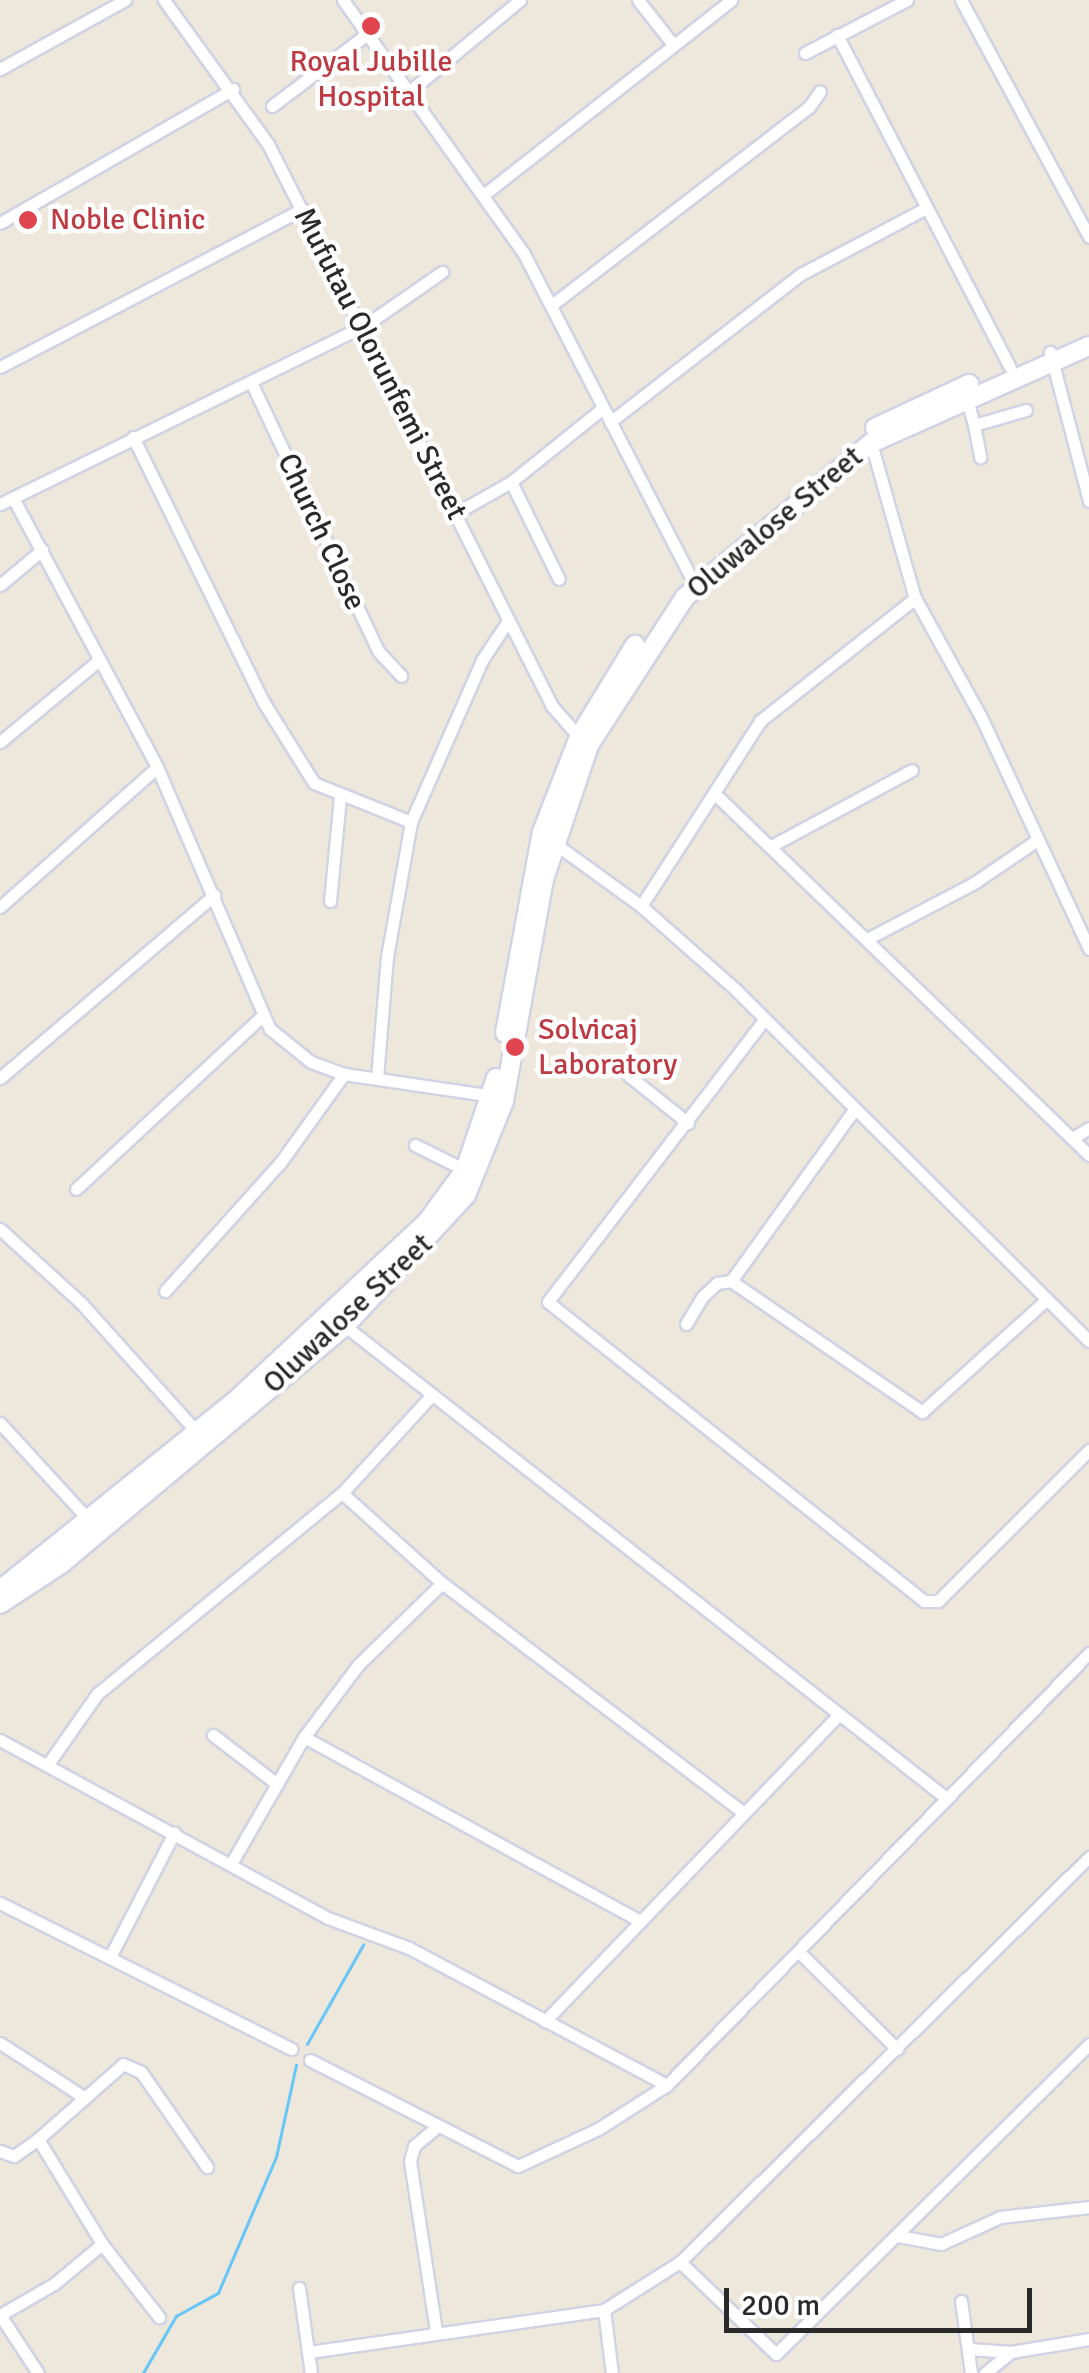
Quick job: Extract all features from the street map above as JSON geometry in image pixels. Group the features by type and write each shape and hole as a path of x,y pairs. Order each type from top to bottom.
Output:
{"street":[{"path":"0,69 126,0"},
{"name":"Mufutau Olorunfemi Street","path":"164,0 233,89 302,209 552,706 579,737"},
{"path":"343,0 486,193 553,304 690,574"},
{"path":"410,91 520,0"},
{"path":"638,0 672,43"},
{"path":"486,193 731,0"},
{"path":"805,53 906,0"},
{"path":"961,0 1089,238"},
{"path":"272,106 368,34"},
{"path":"837,35 1010,367"},
{"path":"0,223 233,89"},
{"path":"553,304 808,107 820,91"},
{"path":"610,422 800,274 926,208"},
{"path":"0,367 302,209"},
{"path":"0,504 364,326 442,272"},
{"name":"Oluwalose Street","path":"0,1590 345,1326 436,1232 476,1176 504,1101 554,843 589,745 663,623 698,583 871,443 1051,357 1089,332"},
{"name":"Oluwalose Street","path":"0,1604 60,1564 171,1462 197,1432 332,1315 426,1223 465,1170 492,1096 529,878 579,737 606,686 690,574 888,420 1010,367 1089,346"},
{"path":"1051,357 1089,501"},
{"name":"Church Close","path":"251,382 378,651 401,676"},
{"path":"967,398 980,457"},
{"path":"456,513 511,482 603,408"},
{"path":"974,425 1026,410"},
{"path":"134,437 264,703 314,783 340,798 411,822"},
{"path":"871,443 916,598 988,733 1034,842 1089,949"},
{"path":"511,482 558,579"},
{"path":"13,498 158,767 214,894 261,1016 296,1053 344,1074 492,1096"},
{"path":"0,585 42,550"},
{"path":"641,906 760,721 916,598"},
{"path":"377,1078 387,957 411,822 482,660 508,621"},
{"path":"0,742 98,661"},
{"path":"0,908 158,767"},
{"path":"772,846 912,770"},
{"path":"714,794 1089,1155"},
{"path":"330,901 340,798"},
{"path":"867,939 974,883 1034,842"},
{"path":"554,843 641,906 764,1020 1089,1342"},
{"path":"0,1078 214,894"},
{"path":"76,1189 261,1016"},
{"path":"764,1020 688,1123 547,1296 649,1386 924,1601 938,1601 1089,1450"},
{"path":"166,1291 280,1163 344,1074"},
{"path":"628,1075 688,1123"},
{"path":"732,1281 854,1110"},
{"path":"1073,1138 1089,1128"},
{"path":"415,1145 465,1170"},
{"path":"0,1229 82,1304 197,1432"},
{"path":"686,1324 717,1283 732,1281 922,1412 1045,1301"},
{"path":"345,1326 946,1798"},
{"path":"48,1764 96,1694 342,1493 431,1396"},
{"path":"0,1423 89,1520"},
{"path":"342,1493 442,1583 742,1812"},
{"path":"232,1862 304,1737 390,1628 442,1583"},
{"path":"310,2060 518,2166 598,2128 667,2085 801,1954 946,1798 1089,1653"},
{"path":"544,2021 636,1919 839,1714"},
{"path":"213,1736 277,1784"},
{"path":"304,1737 636,1919"},
{"path":"0,1740 232,1862 328,1918 409,1948 667,2085"},
{"path":"110,1957 174,1833"},
{"path":"309,2352 604,2310 680,2262 1089,1857"},
{"path":"0,1902 291,2049"},
{"path":"801,1954 896,2049"},
{"path":"0,2043 82,2096"},
{"path":"680,2262 776,2354 1089,2044"},
{"path":"0,2151 14,2156 124,2064 141,2072 207,2167"},
{"path":"436,2331 410,2160 414,2146 438,2126"},
{"path":"38,2139 102,2244 159,2317"},
{"path":"898,2236 941,2244 1000,2217 1089,2207"},
{"path":"38,2373 0,2315 54,2284 102,2244"},
{"path":"299,2288 311,2373"},
{"path":"961,2300 970,2373"},
{"path":"604,2310 612,2373"},
{"path":"970,2349 1011,2352 1089,2339"},
{"path":"985,2373 1011,2352"}],"waterway":[{"path":"307,2044 363,1945"},
{"path":"143,2373 176,2316 218,2293 276,2157 296,2065"}],"place":[{"name":"Royal Jubille Hospital","path":"371,26"},
{"name":"Noble Clinic","path":"28,220"},
{"name":"Solvicaj Laboratory","path":"515,1047"}]}
